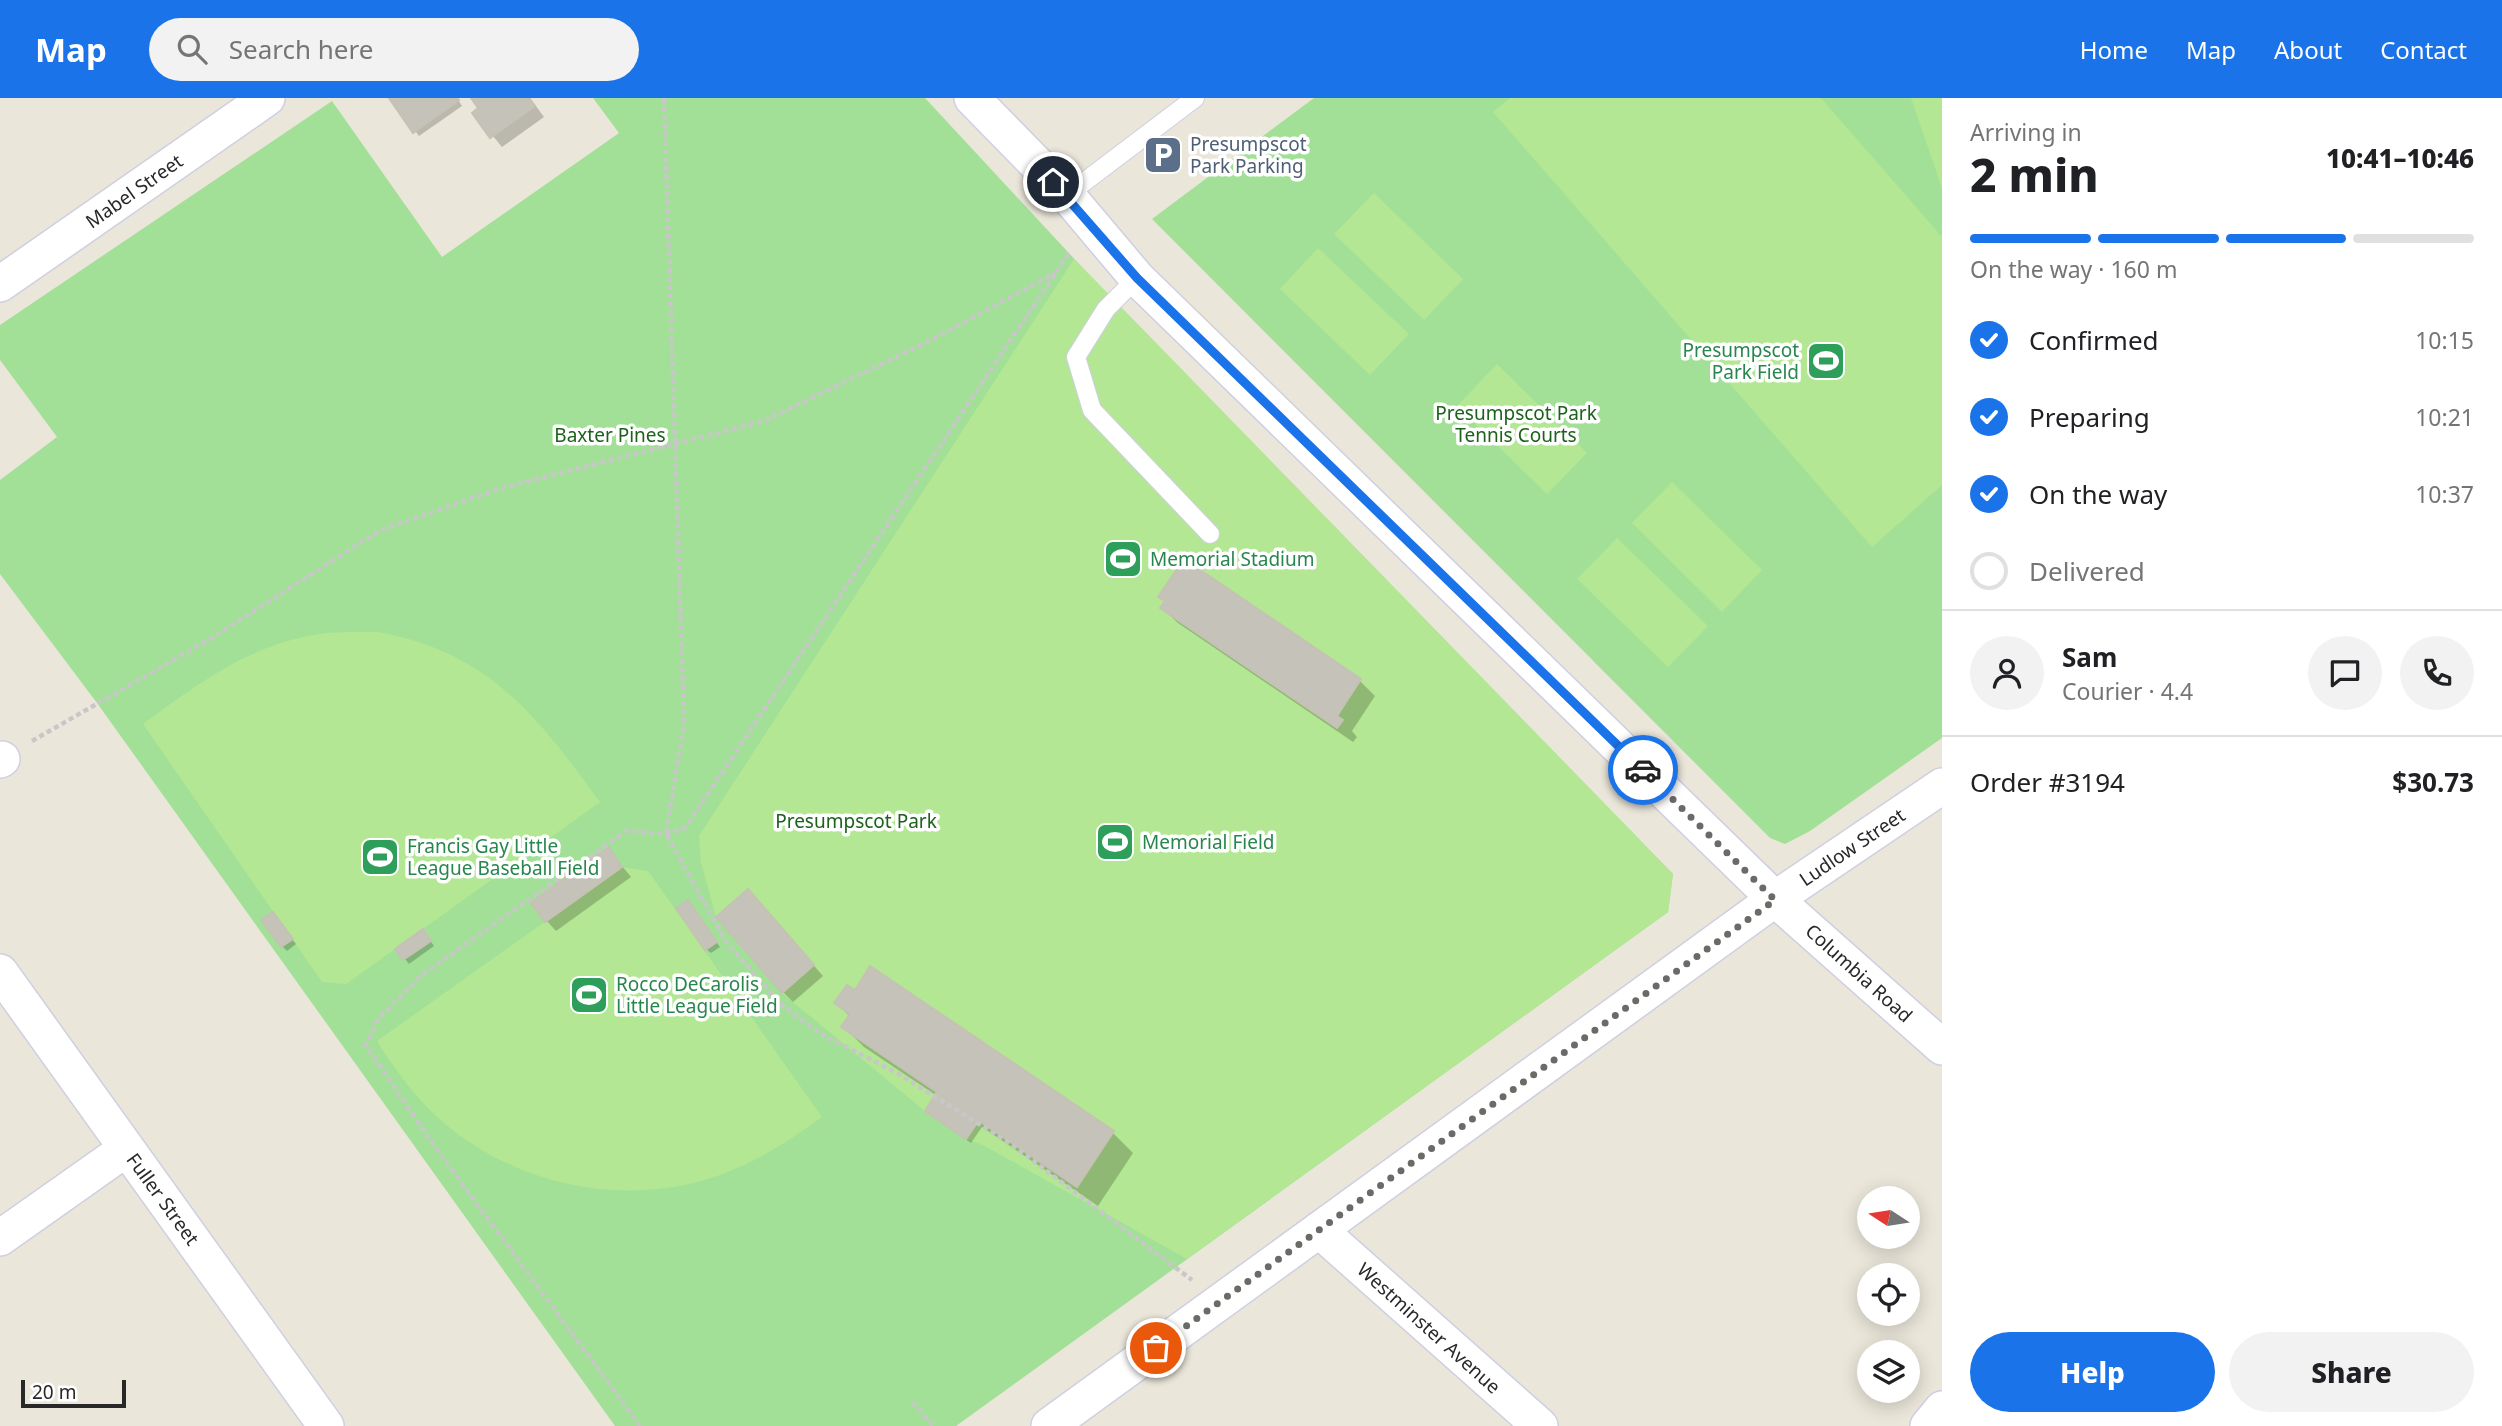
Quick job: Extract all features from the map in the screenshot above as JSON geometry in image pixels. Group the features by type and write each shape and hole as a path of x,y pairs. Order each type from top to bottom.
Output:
{"street":[{"name":"Mabel Street","path":"0,284 267,98"},
{"name":"Columbia Road","path":"972,98 1067,195 1137,278 1775,900 1942,1047"},
{"name":"Ludlow Street","path":"1049,1426 1775,900 1942,786"},
{"name":"Fuller Street","path":"0,972 326,1426"},
{"path":"0,1238 126,1149"},
{"name":"Westminster Avenue","path":"1319,1230 1540,1426"},
{"path":"1928,1426 1942,1409"}],"lane":[{"path":"1067,195 1195,98"},
{"path":"1137,278 1106,309 1076,357 1092,410 1210,534"}],"path":[{"path":"664,98 684,724 666,834 726,942 783,1006 821,1034 897,1073 1008,1142 1220,1302"},
{"path":"640,1426 430,1140 366,1045 378,1019 422,975 626,831 666,834 685,828 1089,222"},
{"path":"1,759 210,639 379,531 498,489 764,421 935,338 1055,273"},
{"path":"913,1402 933,1426"}],"green space":[{"name":"Presumpscot Park","path":"593,98 925,98 1080,265 1673,874 1668,912 956,1426 615,1426 97,703 0,574 0,480 57,437 0,360 0,325 332,101 442,257 619,133"},
{"name":"Presumpscot Park Tennis Courts","path":"1314,98 1942,98 1942,738 1810,831 1785,844 1770,838 1152,219"},
{"name":"Presumpscot Park Field","path":"1510,98 1821,98 1942,237 1942,485 1872,547 1493,112"},
{"path":"1911,98 1942,98 1942,188"},
{"path":"1374,193 1463,279 1424,320 1334,234"},
{"path":"1318,248 1409,334 1370,375 1280,289"},
{"name":"Memorial Stadium","path":"1074,259 1673,874 1668,912 1187,1259 983,1145 966,1139 925,1111 782,993 716,917 701,862 699,836"},
{"name":"Presumpscot Park Tennis Courts","path":"1497,364 1587,453 1547,494 1457,406"},
{"path":"1672,482 1762,570 1722,612 1632,523"},
{"path":"1617,538 1708,626 1668,667 1577,579"},
{"name":"Francis Gay Little League Baseball Field","path":"378,632 417,642 451,655 507,692 554,742 600,802 346,984 322,982 143,724 219,672 259,651 312,635"},
{"name":"Rocco DeCarolis Little League Field","path":"622,867 648,871 822,1117 747,1164 685,1185 648,1190 612,1190 540,1176 506,1163 474,1145 434,1114 408,1085 377,1041"}],"building":[{"path":"389,98 457,98 459,100 413,133"},
{"path":"471,98 529,98 535,106 490,138 472,113 478,108"},
{"path":"1184,559 1361,679 1337,716 1343,720 1337,728 1160,608 1165,601 1158,597"},
{"path":"609,847 622,867 545,922 531,903"},
{"path":"748,889 814,965 782,993 716,917"},
{"path":"688,900 717,942 705,950 676,908"},
{"path":"273,912 293,939 281,947 261,920"},
{"path":"423,929 431,941 403,960 395,949"},
{"path":"870,966 1114,1131 1077,1187 841,1027 850,1014 834,1003 847,985 855,990"},
{"path":"937,1092 979,1120 966,1139 925,1111"}],"way so far":[{"path":"1156,1348 1775,900 1643,770"}],"place":[{"name":"Presumpscot Park Parking","path":"1163,155"},
{"name":"Presumpscot Park Field","path":"1826,361"},
{"name":"Memorial Stadium","path":"1123,559"},
{"name":"Memorial Field","path":"1115,842"},
{"name":"Francis Gay Little League Baseball Field","path":"380,857"},
{"name":"Rocco DeCarolis Little League Field","path":"589,995"}],"route":[{"path":"1053,182 1137,278 1643,770"}],"park label":[{"name":"Baxter Pines","path":"610,435"}]}
